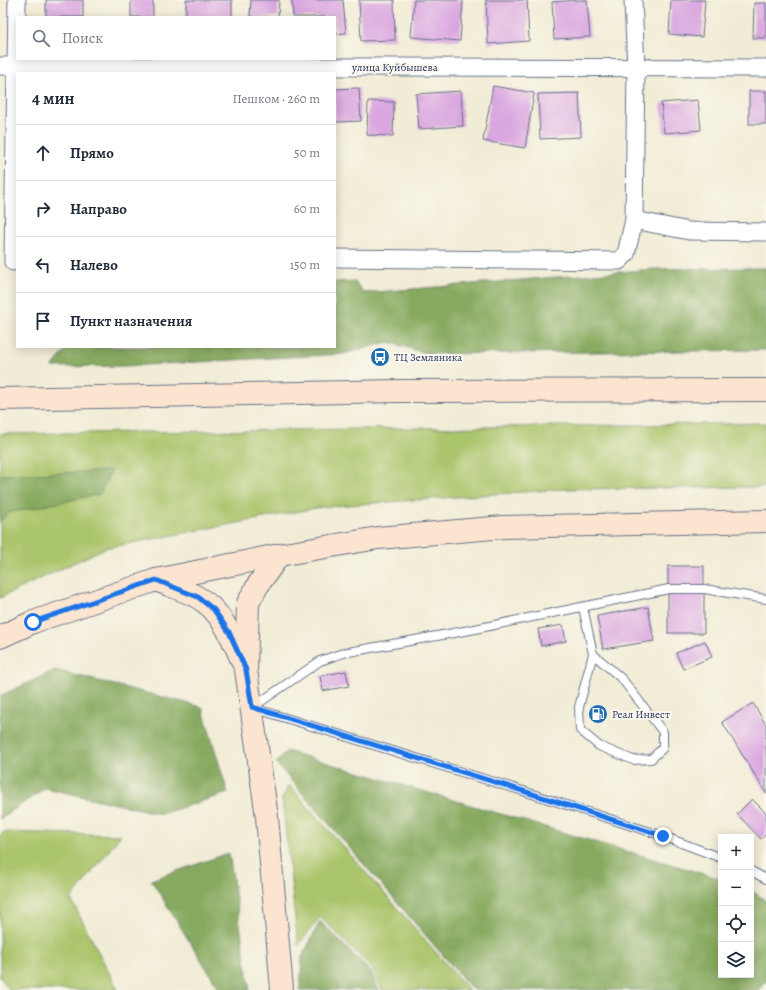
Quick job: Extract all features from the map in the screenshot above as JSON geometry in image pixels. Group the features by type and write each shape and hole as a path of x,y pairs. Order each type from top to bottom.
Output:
{"main road":[{"path":"0,399 398,391 766,390"},
{"path":"0,638 33,622 156,580 279,555 378,538 504,526 766,522"},
{"path":"279,555 258,585 248,603 246,670 267,817 282,990"},
{"path":"156,580 198,597 214,610 229,632 246,670"}],"street":[{"path":"10,262 8,67 17,0"},
{"path":"336,258 619,261 626,254 634,220 636,68 633,0"},
{"name":"улица Куйбышева","path":"8,67 766,68"},
{"path":"634,220 689,231 766,232"}],"lane":[{"path":"252,707 320,661 343,652 470,630 669,589 704,589 766,599"},
{"path":"584,607 593,654 579,707 580,730 599,746 633,760 651,758 663,748 663,732 622,679 593,654"},
{"path":"252,707 535,794 663,836 718,857"},
{"path":"754,872 766,879"}],"green space":[{"path":"766,268 766,350 429,354 388,342 343,354 125,366 52,367 67,348 336,348 336,282 354,281 364,293 654,269"},
{"path":"766,423 766,487 564,489 322,507 105,548 0,598 0,434"},
{"path":"111,471 100,494 8,513 0,522 0,475"},
{"path":"55,670 202,707 228,793 161,814 45,788 0,819 0,696"},
{"path":"287,751 718,878 718,978 754,978 754,892 766,901 766,982 758,990 473,990 276,763"},
{"path":"289,785 469,990 382,990 372,969 320,917 298,946 282,799"},
{"path":"4,832 121,835 71,899 118,990 10,990 0,977 0,835"},
{"path":"229,853 250,990 220,990 151,880"},
{"path":"320,921 371,972 379,990 300,990 302,957"}],"building":[{"path":"46,0 83,0 83,16 46,16"},
{"path":"131,0 153,0 153,16 131,16"},
{"path":"186,0 232,0 232,16 186,16"},
{"path":"251,0 279,0 278,16 250,16"},
{"path":"292,0 343,0 346,33 336,34 336,16 293,16"},
{"path":"359,0 394,0 395,40 361,41"},
{"path":"414,0 463,0 460,41 411,37"},
{"path":"486,0 527,0 529,41 488,44"},
{"path":"587,0 590,37 554,39 552,2"},
{"path":"671,0 705,0 702,37 669,34"},
{"path":"754,3 766,3 766,38 753,38"},
{"path":"493,86 534,93 525,148 483,141"},
{"path":"359,88 361,121 336,122 336,89"},
{"path":"461,91 463,126 419,129 416,94"},
{"path":"749,91 766,91 766,124 749,124"},
{"path":"579,93 581,137 540,139 538,94"},
{"path":"698,100 701,130 664,133 661,103"},
{"path":"368,101 394,102 393,136 367,135"},
{"path":"668,566 704,566 704,633 668,633"},
{"path":"648,607 654,641 603,649 597,616"},
{"path":"563,625 566,641 541,646 538,629"},
{"path":"705,641 712,657 683,669 676,653"},
{"path":"346,671 349,686 323,691 320,676"},
{"path":"753,703 766,725 766,793 722,722"},
{"path":"752,799 766,813 766,834 761,839 737,814"}],"place":[{"name":"ТЦ Земляника","path":"380,357"},
{"name":"Реал Инвест","path":"598,714"}],"route":[{"path":"33,622 156,580 198,597 214,610 229,632 246,670 252,707 663,836"}]}
